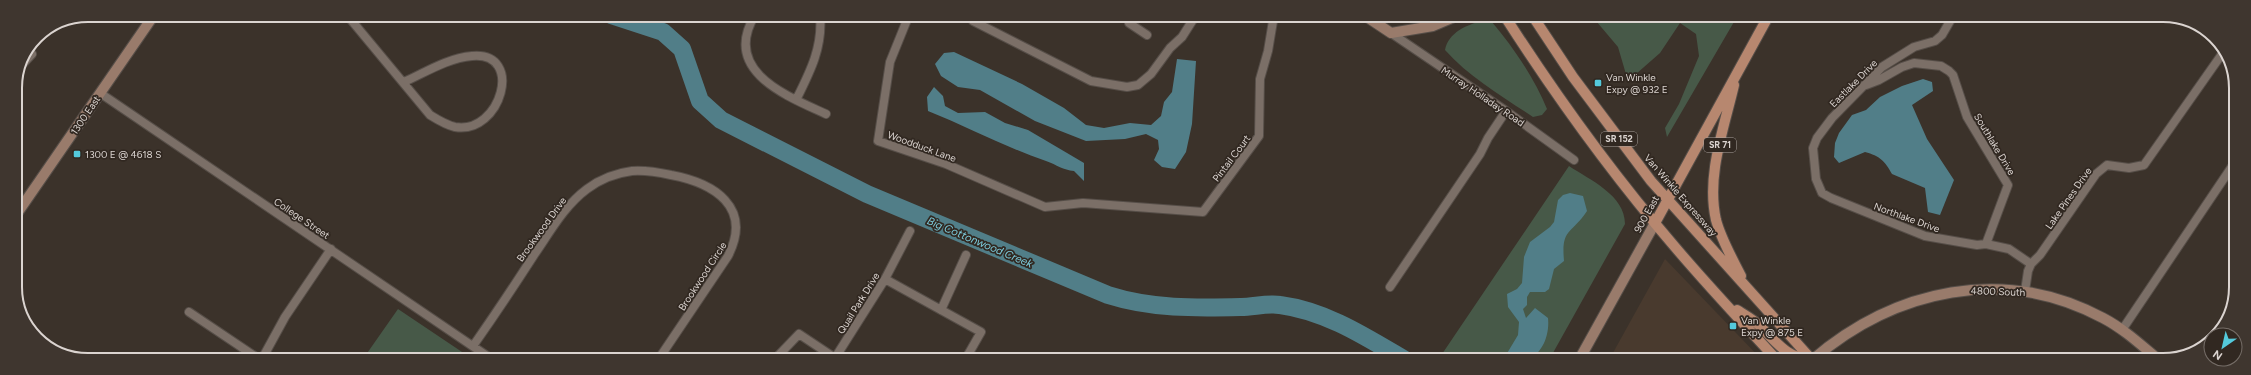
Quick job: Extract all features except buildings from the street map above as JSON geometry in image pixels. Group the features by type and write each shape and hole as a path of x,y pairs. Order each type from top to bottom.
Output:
{"main road":[{"name":"1300 East","path":"22,206 148,22"},
{"name":"Murray Holladay Road","path":"1374,22 1391,33"},
{"path":"1391,33 1433,26 1442,22"},
{"name":"SR 152","path":"1509,22 1560,101 1655,223"},
{"name":"Van Winkle Expressway","path":"1537,22 1594,106 1667,200 1806,353"},
{"name":"900 East","path":"1583,353 1766,22"},
{"name":"SR 71","path":"1738,72 1713,175 1713,198 1720,230 1746,286"},
{"path":"1655,223 1771,353"},
{"name":"4800 South","path":"1820,353 1831,344 1859,326 1924,299 1971,289 2024,291 2085,309 2122,330 2150,353"},
{"path":"1722,300 1760,326 1782,349 1790,353"}],"street":[{"path":"353,22 430,115 445,124 457,127 476,124 491,112 498,101 503,75 499,67 492,60 482,56 473,56 449,61 404,82"},
{"path":"752,22 746,41 752,64 765,82 796,100 826,114"},
{"path":"796,100 815,62 821,37 820,22"},
{"name":"Woodduck Lane","path":"906,22 890,62 878,141 946,164 1046,207 1083,203 1203,212"},
{"path":"975,22 1091,81 1126,87 1138,85 1151,74 1170,48 1182,37 1192,22"},
{"path":"1129,22 1147,34"},
{"name":"Pintail Court","path":"1203,212 1259,136 1260,78 1268,51 1273,22"},
{"name":"Eastlake Drive","path":"1822,193 1817,183 1812,159 1813,148 1817,138 1832,118 1866,85 1876,72 1897,56 1914,47 1935,41 1942,35 1950,22"},
{"name":"Murray Holladay Road","path":"1391,33 1506,111 1574,160"},
{"name":"Lake Pines Drive","path":"2024,291 2031,264 2040,255 2096,174 2107,165 2129,168 2144,165 2220,56"},
{"name":"Southlake Drive","path":"1866,85 1879,80 1902,67 1914,63 1941,66 1953,75 1967,117 2008,185 1986,244"},
{"name":"College Street","path":"100,93 483,353"},
{"path":"1390,287 1480,154 1488,138 1506,111"},
{"name":"Brookwood Drive","path":"473,346 566,209 586,190 606,178 630,171 647,170 681,177"},
{"path":"2122,330 2229,171"},
{"name":"Brookwood Circle","path":"663,353 718,272 736,241 734,214 728,202 718,192 704,185 681,177"},
{"name":"Northlake Drive","path":"1822,193 1925,236 1977,246 1986,244 2009,249 2031,264"},
{"name":"Quail Park Drive","path":"838,353 885,279 910,231"},
{"path":"264,353 285,317 331,249"},
{"path":"941,310 966,255"},
{"path":"885,279 981,332 969,353"},
{"path":"189,312 250,353"},
{"name":"Quail Park Drive","path":"781,353 799,334 828,353"}],"shaded area":[{"path":"1665,259 1755,353 1613,353"}],"green space":[{"path":"1479,22 1492,22 1507,41 1522,63 1542,98 1547,109 1542,115 1533,117 1498,94 1475,78 1445,50 1454,34 1471,24"},
{"path":"1597,22 1734,22 1667,137 1665,128 1679,104 1699,56 1696,34 1680,23 1660,53 1628,81 1618,47"},
{"path":"1569,166 1605,189 1613,197 1623,214 1625,224 1553,353 1443,353"},
{"path":"398,309 464,353 367,353"}],"water":[{"path":"954,52 1022,84 1064,108 1086,125 1104,128 1130,123 1151,125 1161,116 1164,102 1172,92 1177,59 1196,61 1192,124 1186,152 1175,169 1162,167 1154,160 1159,149 1158,140 1146,134 1125,139 1086,141 1035,121 980,90 958,87 941,76 935,64 944,53"},
{"path":"1923,79 1932,82 1933,91 1912,105 1927,139 1954,180 1940,215 1928,212 1925,188 1892,174 1884,162 1875,155 1865,152 1839,163 1834,157 1835,143 1839,133 1852,115 1866,110 1880,97 1902,86"},
{"path":"934,87 943,96 945,106 958,113 985,112 1005,123 1028,130 1084,163 1084,181 1074,171 1016,150 928,111 927,97"},
{"path":"1570,193 1583,196 1587,211 1566,237 1563,250 1564,261 1554,269 1549,289 1545,292 1530,292 1527,297 1527,305 1523,309 1526,318 1535,308 1548,318 1546,339 1543,346 1537,353 1507,353 1518,335 1519,322 1508,307 1507,294 1517,289 1522,283 1524,257 1530,242 1550,227 1554,222 1558,200 1563,195"}],"waterway":[{"name":"Big Cottonwood Creek","path":"632,22 663,32 682,49 700,101 721,120 867,194 1108,295 1124,300 1174,307 1207,308 1275,305 1297,308 1345,326 1393,353"}],"place":[{"name":"Van Winkle Expy @ 932 E","path":"1598,83"},
{"name":"1300 E @ 4618 S","path":"77,154"},
{"name":"Van Winkle Expy @ 875 E","path":"1733,326"}]}
